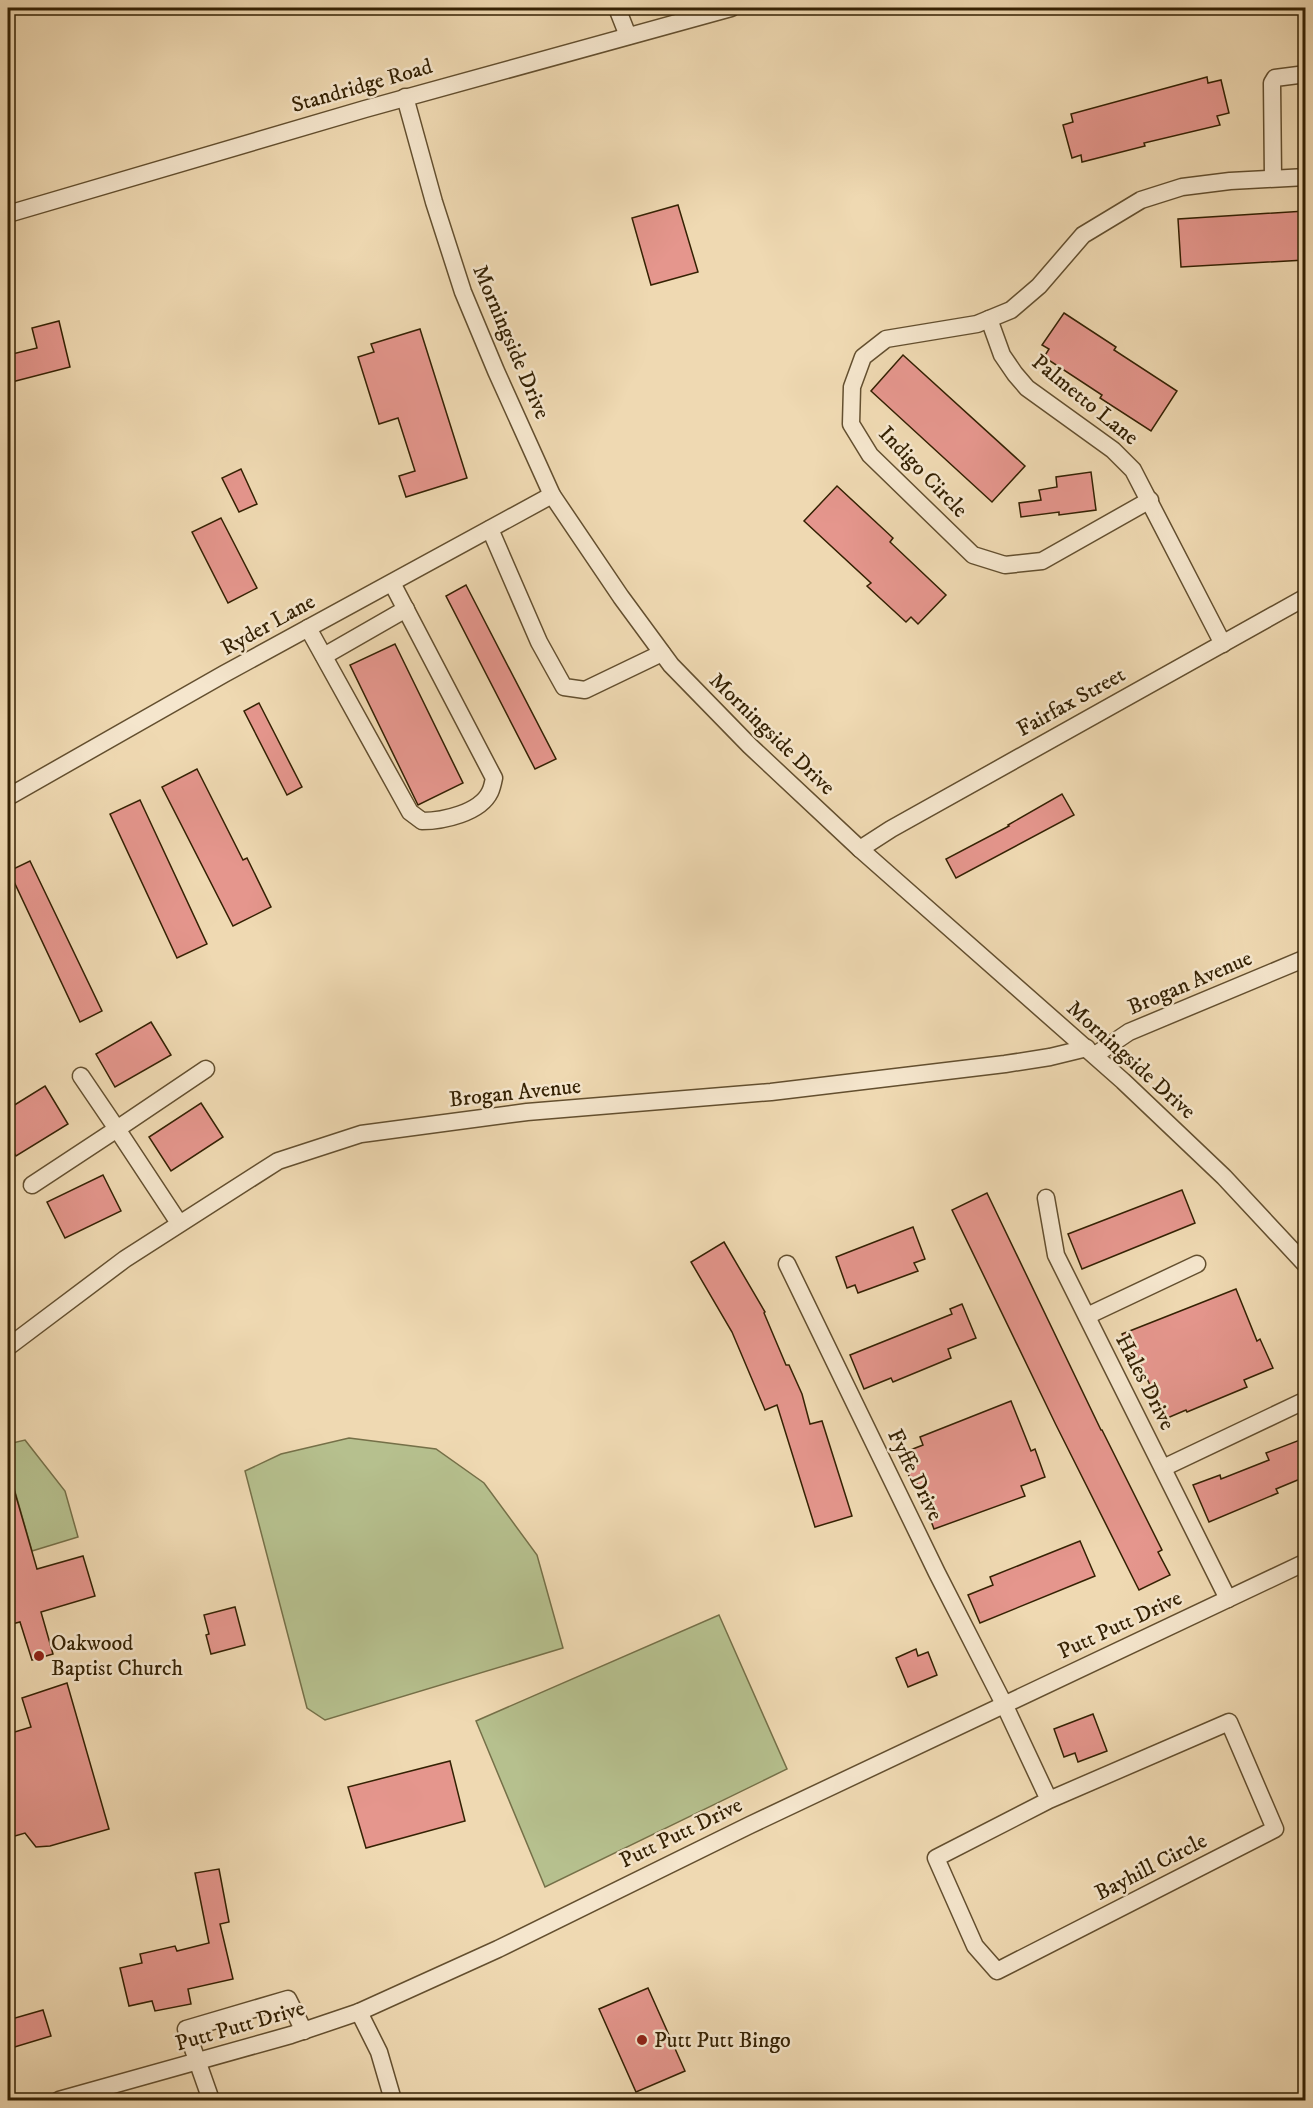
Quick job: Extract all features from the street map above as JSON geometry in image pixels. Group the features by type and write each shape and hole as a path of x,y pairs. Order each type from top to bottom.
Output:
{"street":[{"path":"617,8 628,36"},
{"name":"Standridge Road","path":"8,214 205,154 405,97 731,8"},
{"path":"1273,178 1272,83 1275,78 1305,74"},
{"name":"Morningside Drive","path":"405,97 434,202 463,292 552,495 621,597 671,665 750,746 860,849 1091,1052 1224,1176 1305,1265"},
{"path":"989,319 1011,310 1039,286 1083,235 1141,200 1182,187 1230,180 1305,177"},
{"name":"Indigo Circle","path":"989,319 977,324 886,339 863,357 852,387 851,424 870,455 973,555 1005,565 1042,561 1150,500"},
{"name":"Palmetto Lane","path":"989,319 1002,355 1027,388 1113,450 1133,470 1223,644"},
{"name":"Ryder Lane","path":"8,797 552,495"},
{"path":"490,529 539,642 564,687 585,690 662,653"},
{"path":"309,628 410,812 422,821 444,821 471,810 490,794 494,778 392,583"},
{"name":"Fairfax Street","path":"860,849 1002,766 1305,597"},
{"path":"324,656 406,609"},
{"name":"Brogan Avenue","path":"8,1347 125,1259 278,1161 361,1134 527,1112 771,1092 1091,1052 1130,1032 1305,958"},
{"path":"32,1185 206,1069"},
{"path":"81,1076 179,1223"},
{"name":"Hales Drive","path":"1046,1198 1056,1255 1228,1599"},
{"name":"Fyffe Drive","path":"787,1264 937,1573 1004,1704"},
{"name":"Hales Drive","path":"1087,1316 1197,1264"},
{"name":"Hales Drive","path":"1163,1468 1305,1400"},
{"name":"Putt Putt Drive","path":"59,2100 304,2031 359,2012 498,1949 720,1839 1305,1562"},
{"path":"1004,1704 1049,1800"},
{"name":"Bayhill Circle","path":"1229,1722 1275,1829 997,1971 975,1947 936,1858 1049,1800 1229,1722"},
{"path":"211,2100 186,2029 288,1999 304,2031"},
{"path":"359,2012 379,2052 393,2100"}],"green space":[{"path":"349,1438 436,1449 484,1483 537,1555 563,1648 325,1720 307,1708 245,1471 281,1454"},
{"path":"25,1440 65,1491 78,1537 32,1551 8,1467 8,1444"},
{"path":"719,1615 787,1769 545,1887 476,1721"}],"building":[{"path":"1207,77 1208,83 1221,80 1229,113 1217,116 1220,125 1144,143 1145,146 1082,162 1081,155 1072,158 1063,125 1073,122 1071,114"},
{"path":"678,205 698,272 651,285 632,218"},
{"path":"1305,211 1305,260 1181,267 1178,219"},
{"path":"1064,313 1116,347 1114,350 1177,391 1151,431 1100,398 1102,395 1044,357 1049,349 1042,345"},
{"path":"59,321 70,367 8,383 8,355 37,348 32,328"},
{"path":"420,329 467,478 406,497 399,476 415,471 398,418 379,424 358,357 374,352 371,344"},
{"path":"903,355 1025,466 992,502 871,391"},
{"path":"241,469 257,504 239,512 222,478"},
{"path":"1091,472 1096,510 1021,517 1019,503 1041,500 1039,490 1057,487 1056,477"},
{"path":"837,486 893,538 890,542 946,595 918,624 911,617 906,622 867,586 871,583 804,521"},
{"path":"221,518 257,588 228,603 192,532"},
{"path":"466,585 556,759 535,769 446,596"},
{"path":"395,644 463,783 418,805 350,665"},
{"path":"259,703 302,787 287,795 244,711"},
{"path":"197,769 243,860 247,858 271,907 233,926 162,787"},
{"path":"1062,794 1074,815 956,878 946,859 1009,826"},
{"path":"140,800 207,944 177,958 110,814"},
{"path":"30,861 102,1011 80,1022 9,871"},
{"path":"151,1022 171,1055 115,1087 96,1054"},
{"path":"45,1086 68,1124 16,1156 8,1142 8,1109"},
{"path":"201,1103 223,1137 171,1171 149,1137"},
{"path":"103,1175 121,1211 65,1238 47,1202"},
{"path":"1182,1190 1195,1223 1082,1269 1068,1234"},
{"path":"987,1193 1101,1430 1162,1550 1158,1552 1170,1575 1139,1590 952,1210"},
{"path":"913,1227 925,1259 914,1263 918,1271 858,1293 855,1285 847,1288 836,1257"},
{"path":"724,1242 765,1312 786,1365 789,1365 802,1394 810,1424 822,1421 852,1516 815,1527 777,1405 765,1410 732,1332 691,1262"},
{"path":"1236,1289 1257,1341 1260,1339 1273,1368 1244,1380 1247,1387 1165,1419 1141,1365 1135,1367 1122,1334"},
{"path":"962,1304 976,1338 948,1349 951,1358 893,1382 891,1378 864,1389 850,1355 952,1314 950,1309"},
{"path":"1011,1401 1031,1451 1035,1449 1045,1477 1021,1486 1025,1496 934,1529 916,1481 912,1483 900,1454 923,1445 920,1437"},
{"path":"1305,1438 1305,1477 1276,1489 1278,1493 1209,1522 1193,1485 1220,1475 1221,1479 1269,1460 1266,1453"},
{"path":"11,1479 37,1569 83,1556 95,1596 41,1612 53,1654 32,1660 20,1622 8,1625 8,1480"},
{"path":"1080,1541 1095,1576 980,1623 968,1595 993,1585 990,1577"},
{"path":"235,1607 245,1645 211,1654 204,1615"},
{"path":"916,1649 918,1656 928,1652 937,1675 908,1687 896,1658"},
{"name":"Oakwood Baptist Church","path":"67,1683 109,1829 50,1846 36,1847 25,1833 8,1838 8,1734 31,1727 22,1698"},
{"path":"1093,1714 1107,1751 1078,1762 1075,1753 1064,1757 1054,1729"},
{"path":"450,1761 465,1821 366,1848 348,1787"},
{"path":"219,1869 229,1922 220,1924 233,1979 188,1989 191,2004 155,2011 152,2001 129,2006 120,1968 142,1963 140,1954 175,1946 177,1951 209,1943 195,1873"},
{"name":"Putt Putt Bingo","path":"648,1988 685,2071 636,2092 599,2009"},
{"path":"43,2010 51,2036 8,2049 8,2020"}],"place":[{"name":"Oakwood Baptist Church","path":"39,1656"},
{"name":"Putt Putt Bingo","path":"642,2040"}]}
